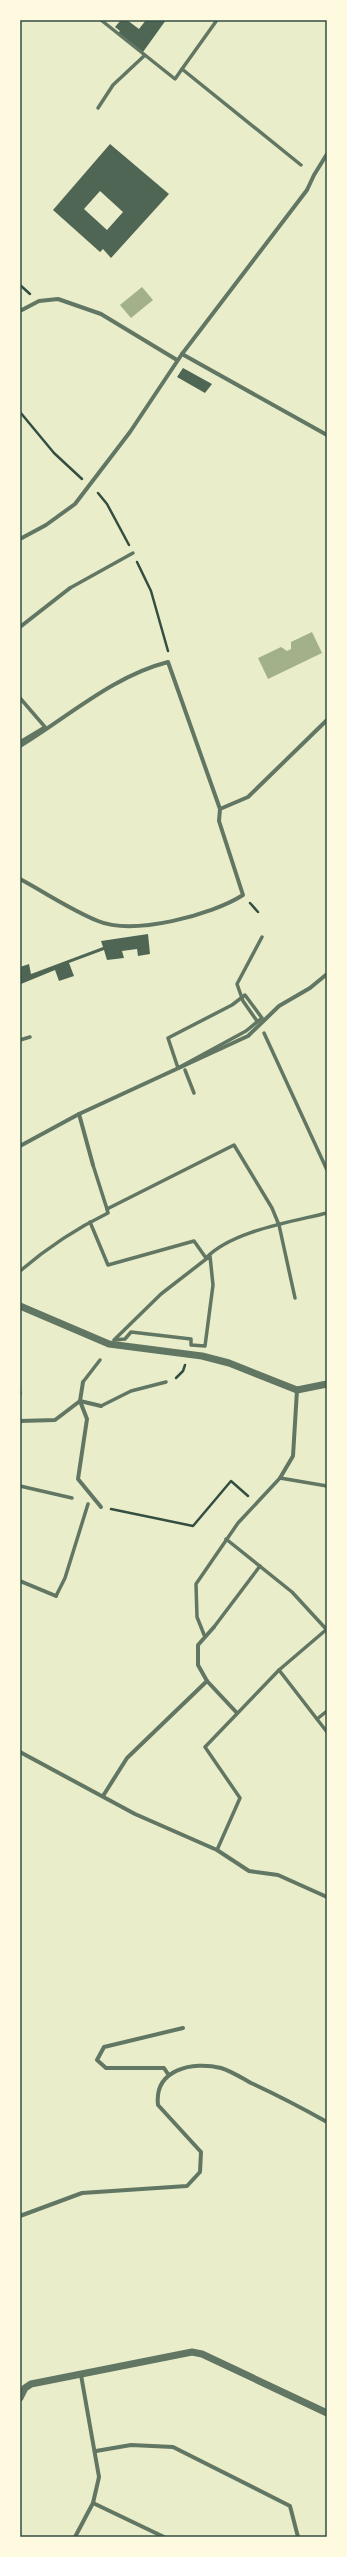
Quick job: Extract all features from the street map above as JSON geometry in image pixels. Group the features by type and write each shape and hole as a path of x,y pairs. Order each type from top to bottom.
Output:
{"street":[{"path":"101,20 144,56 175,79 218,20"},
{"path":"98,108 114,85 144,56"},
{"path":"182,69 301,165"},
{"path":"20,539 46,525 75,504 130,432 182,354 307,190 327,154"},
{"path":"20,311 39,301 58,299 101,314 178,360"},
{"path":"182,354 327,435"},
{"path":"20,628 70,588 133,553"},
{"path":"20,746 107,689 153,666 168,662 220,809 219,821 243,895 204,913 126,927 99,922 20,879"},
{"path":"20,698 45,728 20,742"},
{"path":"220,809 248,796 327,720"},
{"path":"258,1023 242,998 237,984 262,938"},
{"path":"20,1146 79,1114 248,1036 258,1023 262,1018 245,995 168,1038 178,1068 246,1031 258,1023 279,1006 327,974"},
{"path":"264,1032 327,1170"},
{"path":"20,1040 30,1037"},
{"path":"185,1070 194,1093"},
{"path":"20,1271 41,1253 90,1222 108,1213 79,1114"},
{"path":"107,1209 234,1145 272,1208 279,1225 295,1298"},
{"path":"206,1258 210,1256 213,1285 205,1346 191,1346 192,1339 131,1332 125,1339 114,1340 161,1294 206,1258 227,1244 279,1225 327,1213"},
{"path":"90,1222 108,1265 194,1241 206,1258"},
{"path":"20,1306 109,1344 202,1356 229,1363 297,1390 327,1384"},
{"path":"100,1360 83,1382 80,1402 87,1419 82,1442 78,1479 100,1507"},
{"path":"20,1421 55,1420 80,1402 100,1406 131,1391 166,1382"},
{"path":"204,1637 198,1617 196,1584 238,1523 258,1504 280,1478 293,1456 297,1390"},
{"path":"280,1478 327,1486"},
{"path":"20,1486 72,1498"},
{"path":"20,1581 56,1596 65,1578 88,1504"},
{"path":"217,1850 240,1798 205,1747 279,1670 327,1630 292,1592 226,1539"},
{"path":"237,1713 207,1681 198,1665 198,1645 214,1627 260,1566"},
{"path":"279,1670 327,1732"},
{"path":"103,1796 126,1758 207,1681"},
{"path":"317,1719 327,1711"},
{"path":"20,1752 135,1814 217,1850 249,1871 278,1875 327,1897"},
{"path":"168,2074 164,2068 106,2068 97,2060 104,2047 182,2028"},
{"path":"20,2216 82,2193 187,2186 200,2172 201,2152 158,2105 157,2095 168,2074 181,2067 200,2066 222,2068 327,2122"},
{"path":"20,2398 25,2388 31,2384 192,2352 202,2354 327,2413"},
{"path":"75,2537 93,2503 99,2477 96,2451 81,2375"},
{"path":"96,2451 131,2444 174,2446 290,2506 298,2537"},
{"path":"93,2503 164,2537"}],"path":[{"path":"20,412 54,453 86,482"},
{"path":"92,487 107,504 151,591 169,656 168,662"},
{"path":"166,1382 178,1378 183,1372 185,1362"},
{"path":"100,1507 130,1511 193,1526 231,1481 258,1504"}],"shaded area":[{"path":"142,287 153,300 131,318 120,305"},
{"path":"312,632 322,653 268,679 258,658 281,647 287,651 291,649 291,642"}],"building":[{"path":"121,20 127,20 139,29 146,20 166,20 143,52 118,33 120,31 115,27"},
{"path":"110,144 169,194 111,258 103,249 100,252 53,210","holes":["100,191 123,212 107,230 84,209"]},
{"path":"183,368 212,384 205,393 177,377"},
{"path":"148,934 150,954 138,956 137,949 122,951 124,958 107,960 104,950 69,963 74,976 59,981 55,970 21,984 20,967 29,964 31,974 103,947 101,941"}]}
